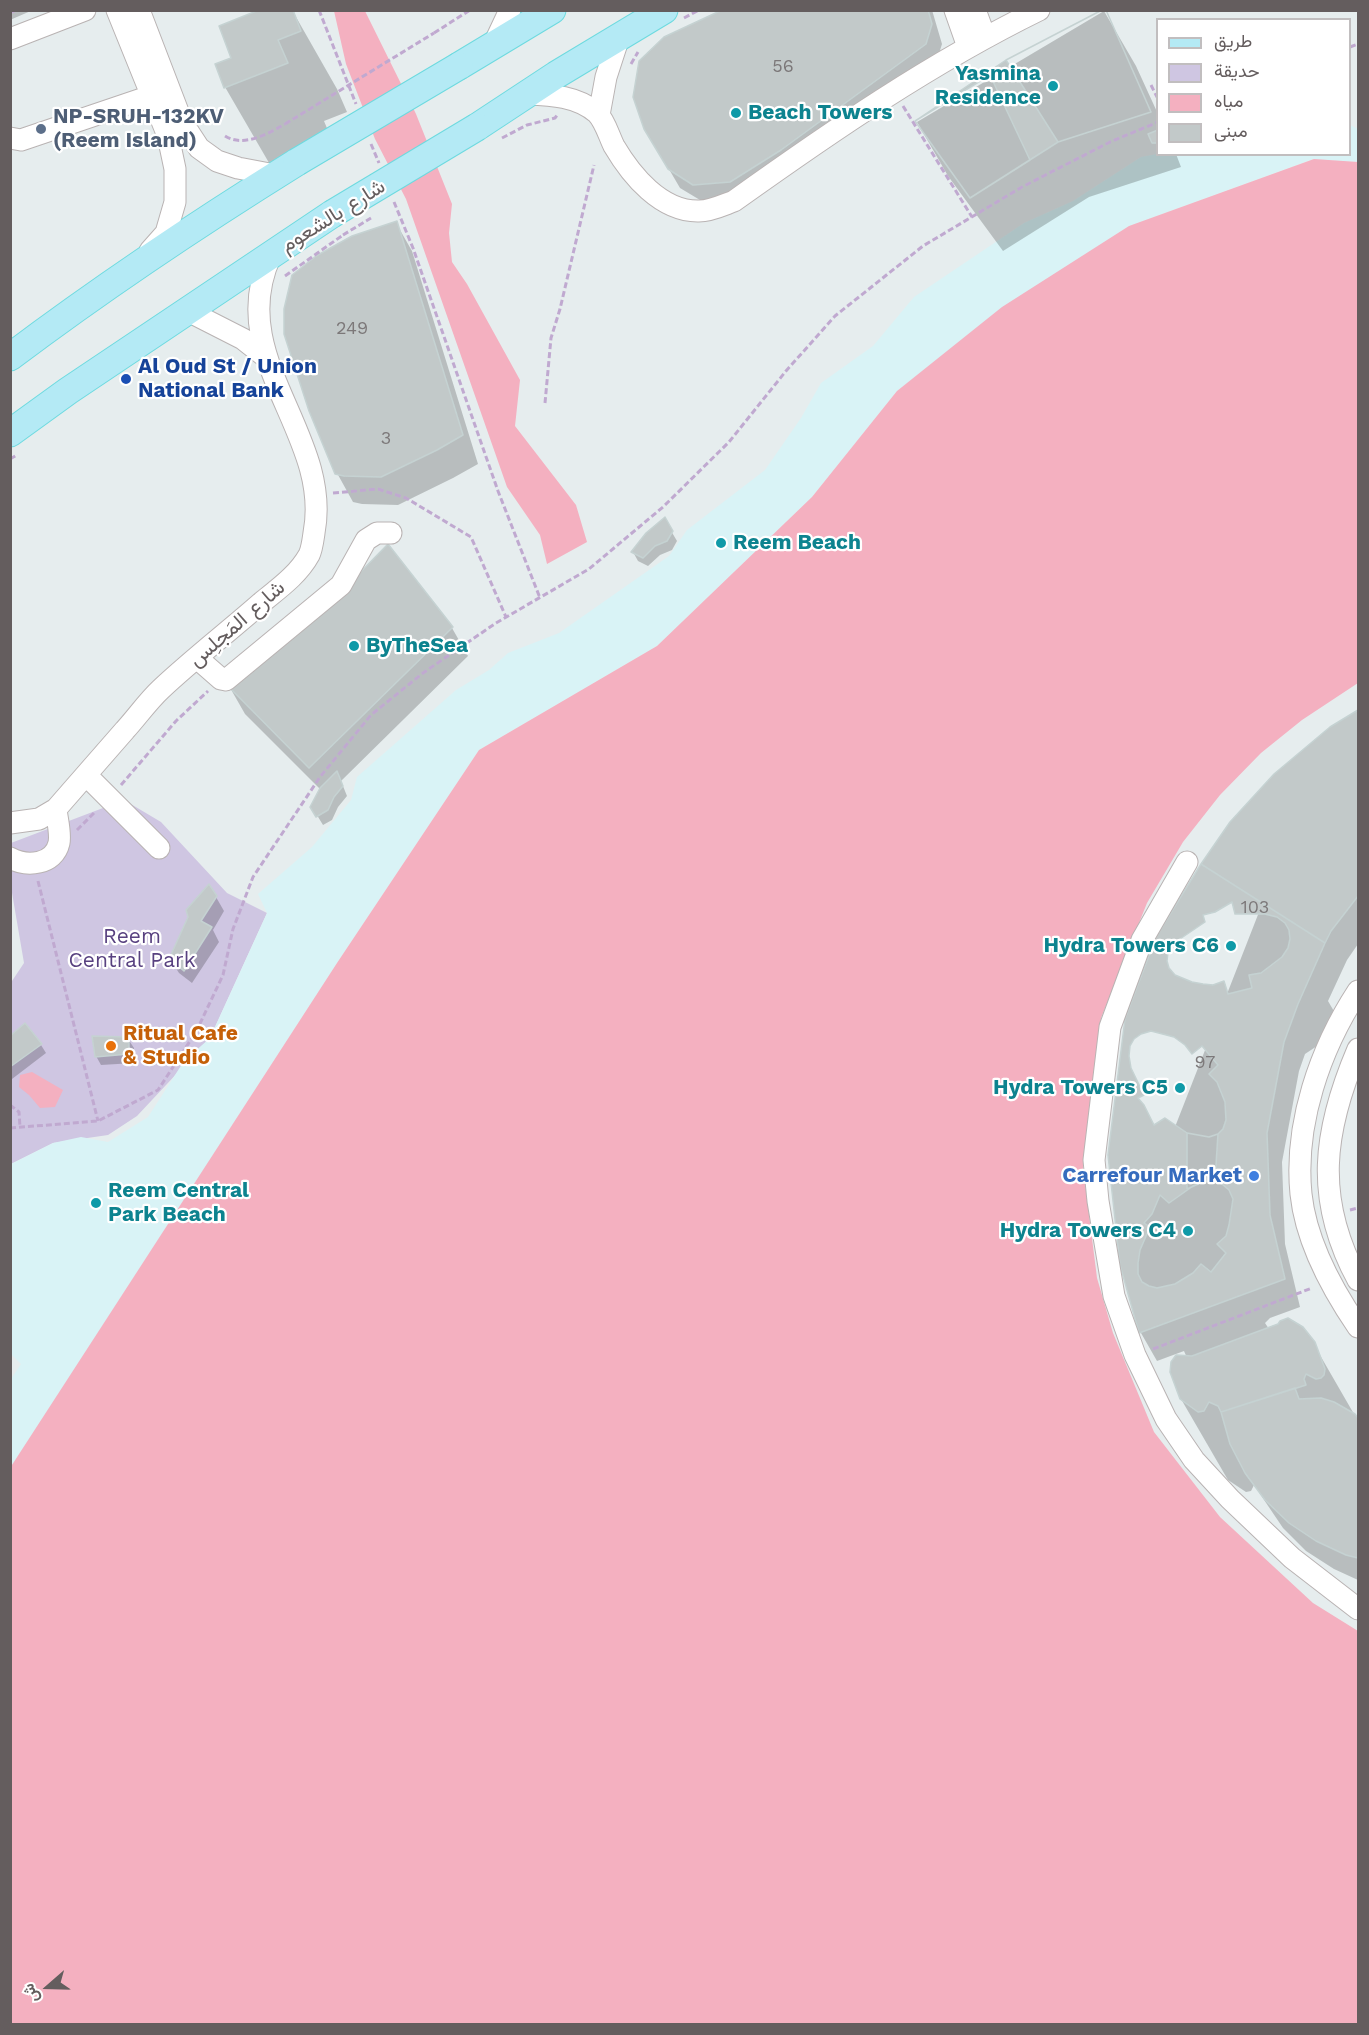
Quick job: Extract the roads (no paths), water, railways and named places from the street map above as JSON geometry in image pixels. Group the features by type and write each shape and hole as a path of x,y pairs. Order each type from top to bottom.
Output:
{"main road":[{"path":"14,352 214,213 552,10"},
{"name":"شارع بالشعوم","path":"10,433 68,391 188,311 277,266 337,225 487,134 527,94 664,10"}],"street":[{"path":"10,39 85,10"},
{"path":"117,10 168,136 175,169 175,202 166,232 138,265"},
{"path":"139,10 182,122 199,148 217,161 238,168 286,169"},
{"path":"494,44 510,10"},
{"path":"955,10 976,42"},
{"path":"975,10 976,42"},
{"path":"527,94 567,97 583,104 599,115 628,168 657,198 682,209 699,211 734,201 786,156 895,93 976,42 1039,10"},
{"path":"599,115 606,77 619,38"},
{"path":"10,138 21,140 151,96"},
{"name":"شارع المَجلِس","path":"10,823 39,819 56,809 160,690 292,577 310,554 316,523 316,495 308,465 267,358 260,330 258,303 264,270 277,266"},
{"name":"شارع المَجلِس","path":"188,311 243,339 267,358"},
{"path":"197,658 221,679 226,680 341,585 366,540 377,533 391,533"},
{"path":"86,775 159,848"},
{"path":"10,858 27,865 41,862 53,854 59,843 56,809"},
{"path":"1187,862 1142,940 1110,1027 1094,1160 1098,1201 1114,1296 1135,1356 1166,1419 1194,1460 1230,1499 1292,1558 1359,1609"},
{"path":"1359,991 1335,1033 1317,1076 1304,1126 1300,1157 1301,1195 1310,1233 1330,1281 1359,1327"},
{"path":"1359,1049 1340,1098 1332,1130 1328,1189 1334,1223 1344,1251 1359,1280"}],"water":[{"path":"334,11 365,11 416,114 452,204 449,233 452,262 467,284 520,380 515,426 576,505 587,542 547,564 540,535 507,487 406,199 375,139 346,64"},
{"path":"1314,159 1358,162 1358,683 1302,720 1261,753 1220,795 1183,842 1147,903 1101,1018 1083,1167 1097,1278 1113,1333 1154,1432 1220,1517 1313,1603 1358,1631 1358,2024 11,2024 10,1468 337,963 479,750 657,646 812,497 897,391 1002,307 1129,226"},
{"path":"32,1072 63,1090 55,1107 40,1108 19,1087 20,1075"}],"place":[{"name":"Yasmina Residence","path":"1053,86"},
{"name":"Beach Towers","path":"736,113"},
{"name":"NP-SRUH-132KV (Reem Island)","path":"41,129"},
{"name":"Al Oud St / Union National Bank","path":"126,379"},
{"name":"Reem Beach","path":"721,543"},
{"name":"ByTheSea","path":"354,646"},
{"name":"Hydra Towers C6","path":"1231,946"},
{"name":"Ritual Cafe & Studio","path":"111,1046"},
{"name":"Hydra Towers C5","path":"1180,1088"},
{"name":"Carrefour Market","path":"1254,1176"},
{"name":"Reem Central Park Beach","path":"96,1203"},
{"name":"Hydra Towers C4","path":"1188,1231"}],"park label":[{"name":"Reem Central Park","path":"132,949"}]}
